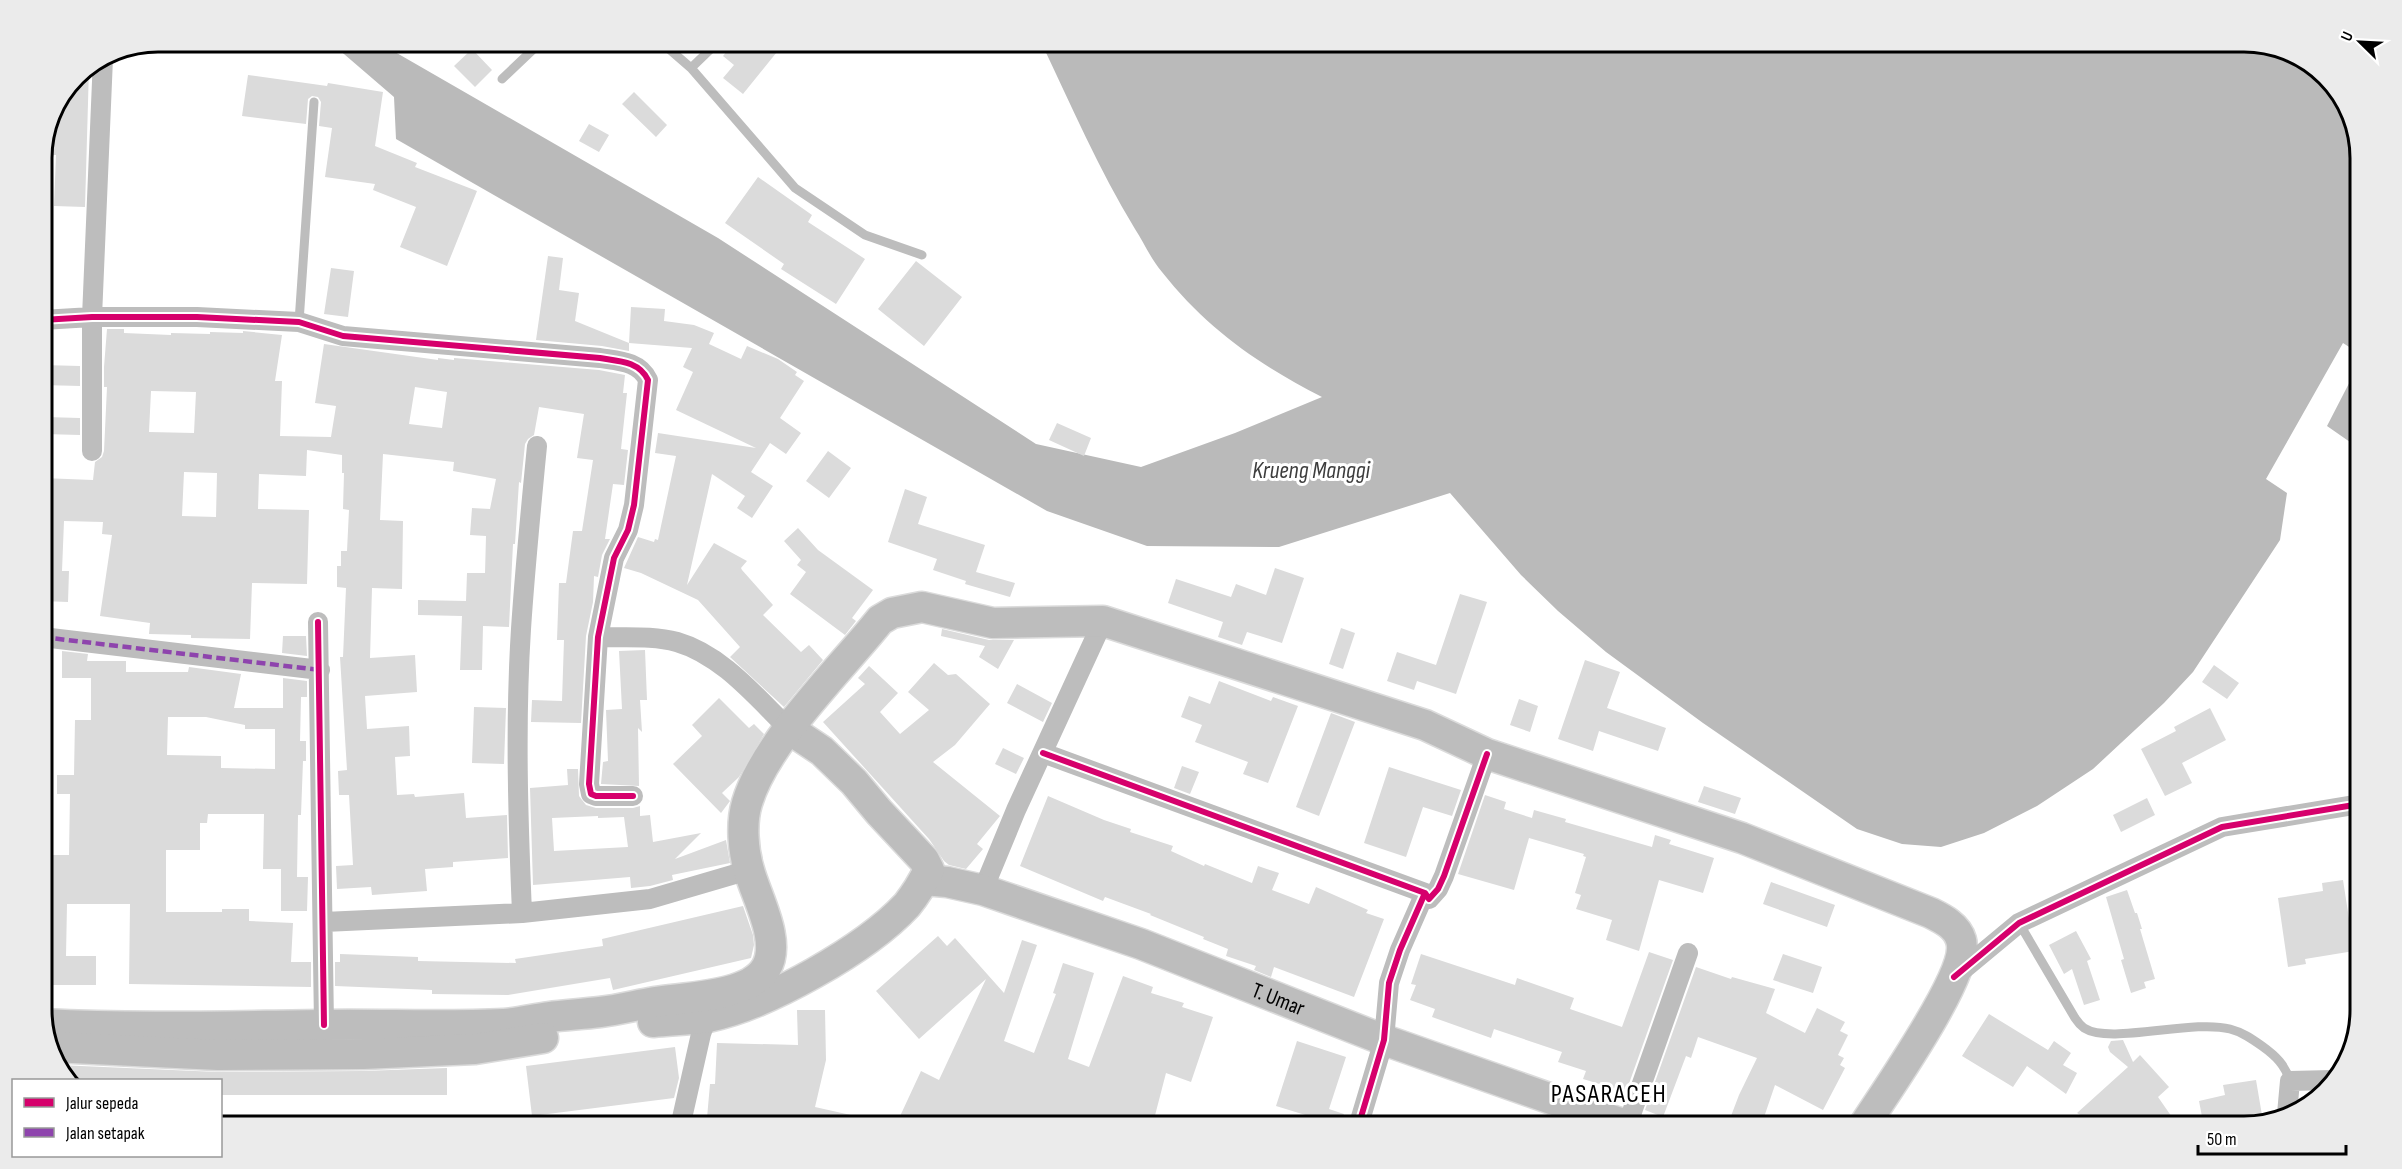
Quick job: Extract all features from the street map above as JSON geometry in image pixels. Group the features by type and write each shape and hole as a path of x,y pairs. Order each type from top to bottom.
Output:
{"main road":[{"path":"54,1024 177,1028 324,1025 431,1026 507,1023 602,1012 697,997 748,985 756,980 767,967 771,952 768,927 749,870 743,838 747,804 769,758 789,729 880,620 892,613 922,607 993,623 1103,621 1425,725 1487,754 1742,838 1931,913 1951,925 1961,941 1960,963 1948,993 1869,1117"},
{"path":"59,1047 218,1055 363,1054 475,1049 631,1025 707,1017 754,1001 834,962 895,916 911,899 929,870 924,860 822,751 789,729"},
{"name":"T. Umar","path":"924,880 947,882 983,890 1141,944 1383,1040 1603,1117"}],"street":[{"path":"92,451 92,316 103,69"},
{"path":"53,319 92,316 197,317 298,322 343,336 600,358 628,363 643,371 648,380 648,389 642,422 634,505 628,530 614,558 598,637 589,791 598,796 633,796"},
{"path":"522,913 518,803 519,679 521,629 537,446"},
{"path":"983,890 1103,621"},
{"path":"318,622 324,1025"},
{"path":"598,637 660,639 677,642 709,657 748,689 789,729"},
{"path":"53,638 320,670"},
{"path":"1043,753 1425,893 1429,899 1438,889 1444,876 1487,754"},
{"path":"1954,977 2019,923 2222,827 2350,806"},
{"path":"324,922 522,913 650,899 749,870"},
{"path":"1361,1117 1383,1040 1389,984 1400,950 1425,893"},
{"path":"1632,1117 1688,953"},
{"path":"682,1117 707,1017"},
{"path":"2288,1107 2290,1081 2323,1080"}],"lane":[{"path":"502,79 530,53"},
{"path":"673,53 691,69 795,188 865,235 922,255"},
{"path":"691,69 707,53"},
{"path":"298,322 314,102"},
{"path":"2019,923 2075,1018 2084,1028 2112,1034 2204,1026 2229,1029 2244,1034 2273,1054 2286,1069 2290,1081"}],"water":[{"name":"Krueng Manggi","path":"343,53 397,53 718,238 1036,444 1141,467 1235,433 1322,397 1276,372 1235,344 1197,311 1162,272 1109,184 1046,53 2257,53 2290,63 2313,79 2332,100 2344,125 2349,152 2349,347 2343,343 2266,479 2287,493 2280,540 2193,672 2164,703 2093,769 2037,806 1984,833 1941,847 1902,844 1857,829 1703,723 1606,652 1558,611 1521,575 1450,493 1279,547 1147,546 1047,511 396,139 394,97"},
{"path":"2349,383 2349,442 2327,426"}],"building":[{"path":"468,53 476,53 492,70 475,87 454,66"},
{"path":"726,53 776,53 743,94 723,78 734,65 723,56"},
{"path":"248,75 327,86 328,83 383,92 375,146 417,163 415,167 477,191 447,266 400,247 416,207 373,190 375,184 325,177 332,128 319,126 321,102 318,97 312,96 308,99 306,124 242,116"},
{"path":"89,79 85,207 54,206 56,155 53,155 53,152 56,131 63,112 74,94"},
{"path":"634,92 667,125 656,137 622,104"},
{"path":"589,124 609,135 599,152 579,141"},
{"path":"758,177 812,215 808,222 865,259 836,304 781,269 784,264 725,223"},
{"path":"548,256 563,258 559,290 579,293 575,321 629,343 629,351 536,340"},
{"path":"916,261 962,297 924,346 878,309"},
{"path":"331,268 354,271 348,317 324,314"},
{"path":"631,307 665,309 664,321 694,325 714,333 709,344 741,359 747,346 778,359 797,372 795,375 804,381 780,418 801,433 786,454 770,443 751,472 773,486 752,518 737,508 745,496 712,474 687,585 714,543 747,561 741,568 742,570 773,605 763,615 801,652 809,645 823,660 784,707 730,657 740,647 698,600 641,573 624,568 638,537 654,542 655,539 658,540 676,456 655,453 658,433 756,448 676,410 693,372 683,367 692,348 629,343"},
{"path":"107,329 124,329 124,333 171,335 171,333 243,333 243,331 282,335 275,381 282,381 280,436 331,437 336,406 315,403 324,344 438,360 438,358 454,360 454,358 599,370 625,375 623,393 627,393 621,449 628,450 624,485 613,484 605,539 610,539 602,555 598,577 594,576 593,602 586,636 581,723 531,722 532,700 562,701 564,640 557,640 559,583 566,583 573,531 582,531 593,460 577,458 584,414 539,407 534,435 525,444 521,483 519,482 509,627 483,626 482,670 460,670 462,616 418,615 418,600 466,601 467,573 485,573 486,536 470,535 472,508 490,509 496,479 453,471 454,462 383,454 380,520 403,521 402,589 372,588 370,658 415,655 417,692 365,696 367,729 409,726 410,756 395,757 397,795 414,794 415,797 464,793 466,818 507,815 508,858 453,862 453,867 425,869 427,891 372,895 371,887 337,889 336,866 353,865 349,795 339,795 338,771 347,770 340,657 343,657 346,588 337,587 337,566 341,566 341,551 347,551 349,510 343,509 342,455 307,450 306,476 259,474 258,509 309,510 307,584 252,583 250,639 191,638 191,635 149,634 150,623 100,616 112,535 102,534 103,522 64,521 62,571 69,571 68,602 53,601 53,478 93,480 95,462 102,457 104,451 107,387 104,387","holes":["415,387 447,392 442,428 409,424","151,391 196,392 194,433 149,432","184,472 217,473 216,517 182,516"]},
{"path":"53,365 80,366 80,386 53,385"},
{"path":"53,417 80,418 80,435 53,434"},
{"path":"1057,423 1091,438 1084,456 1049,440"},
{"path":"828,451 851,468 829,498 806,481"},
{"path":"905,489 927,497 918,524 985,545 976,572 1015,583 1010,597 965,584 966,581 933,570 937,559 888,542"},
{"path":"798,528 818,550 873,590 852,618 856,621 845,635 790,594 806,572 797,565 801,560 784,541"},
{"path":"1275,568 1304,578 1282,643 1247,632 1242,645 1218,637 1223,622 1168,603 1176,579 1231,597 1236,584 1266,595"},
{"path":"1460,594 1487,602 1456,694 1417,681 1414,690 1387,681 1397,652 1436,665"},
{"path":"1341,628 1355,633 1343,669 1329,664"},
{"path":"942,629 989,640 1014,640 998,669 979,657 985,646 941,636"},
{"path":"283,636 306,636 307,656 282,653"},
{"path":"645,650 647,700 640,700 642,732 638,728 639,786 601,784 603,762 608,761 606,710 622,709 619,651"},
{"path":"62,651 88,654 87,661 126,661 126,672 188,672 189,667 241,674 234,708 283,708 283,678 307,681 307,697 301,697 300,741 306,741 306,761 303,761 301,815 298,815 297,877 308,877 307,911 281,911 281,869 263,869 264,814 208,814 207,823 200,823 200,850 166,850 166,912 222,912 222,909 249,909 249,921 293,923 291,962 311,962 311,987 129,984 130,904 67,904 66,956 96,956 96,985 53,985 53,855 69,855 70,794 57,794 57,775 74,775 75,720 91,720 91,678 62,678","holes":["168,717 206,717 245,725 245,729 275,729 275,769 221,768 221,756 167,755"]},
{"path":"1585,660 1620,672 1607,708 1666,728 1658,751 1599,731 1593,751 1558,739"},
{"path":"934,663 948,675 956,674 990,704 955,745 933,762 1000,816 977,844 983,849 966,869 949,865 944,861 929,839 823,722 865,684 858,678 869,666 898,693 880,712 900,734 929,710 908,692"},
{"path":"2214,665 2239,683 2227,699 2202,682"},
{"path":"1219,681 1271,701 1273,697 1298,706 1268,783 1243,774 1248,762 1195,742 1202,725 1181,717 1189,696 1210,704"},
{"path":"1017,684 1052,703 1043,722 1007,703"},
{"path":"719,698 749,728 754,724 764,734 739,777 722,793 730,801 721,813 673,764 702,736 692,725"},
{"path":"1519,699 1538,706 1530,732 1510,725"},
{"path":"474,707 506,708 504,764 472,763"},
{"path":"2210,708 2226,740 2182,763 2192,783 2165,796 2141,749 2176,731 2174,727"},
{"path":"1331,713 1355,722 1319,816 1296,807"},
{"path":"1003,748 1024,758 1016,774 995,764"},
{"path":"1182,766 1199,772 1190,794 1174,788"},
{"path":"1389,767 1461,790 1452,816 1423,807 1406,857 1364,843"},
{"path":"567,769 578,769 579,796 586,805 596,808 640,806 640,816 650,815 653,842 701,833 675,859 726,840 730,863 672,875 673,880 650,886 631,888 630,877 533,885 530,788 568,785","holes":["598,816 598,818 624,817 628,847 554,851 552,818"]},
{"path":"1704,786 1741,798 1735,814 1698,802"},
{"path":"1485,795 1506,802 1504,809 1532,818 1534,810 1566,819 1565,822 1652,847 1655,835 1671,840 1669,844 1714,858 1703,893 1659,880 1639,951 1606,940 1612,920 1576,909 1581,895 1575,893 1586,857 1583,856 1584,854 1529,838 1514,890 1458,874"},
{"path":"1048,796 1131,829 1130,832 1173,846 1171,851 1204,866 1205,864 1252,883 1258,866 1279,873 1272,890 1309,904 1316,887 1368,910 1366,913 1384,919 1354,997 1274,967 1271,977 1254,970 1256,966 1226,956 1228,949 1203,939 1204,937 1105,897 1103,901 1020,866"},
{"path":"2147,798 2155,815 2121,832 2113,815"},
{"path":"2343,880 2350,925 2350,952 2305,959 2306,964 2288,967 2278,898 2323,891 2322,883"},
{"path":"1771,882 1835,905 1827,927 1763,904"},
{"path":"2127,890 2135,913 2137,913 2155,979 2144,982 2146,988 2131,993 2106,897"},
{"path":"743,906 753,935 754,945 751,958 613,990 610,978 508,995 432,994 432,990 335,986 335,962 340,962 340,954 418,957 418,961 516,963 515,959 603,946 602,939"},
{"path":"2076,931 2091,959 2087,961 2100,1000 2084,1005 2072,969 2064,974 2049,945"},
{"path":"938,936 947,946 955,938 1004,993 1022,940 1037,945 1004,1041 1034,1053 1056,994 1053,993 1063,963 1094,973 1068,1059 1089,1067 1123,976 1153,987 1151,993 1184,1003 1182,1007 1213,1017 1191,1082 1166,1073 1155,1117 900,1117 921,1071 939,1080 986,979 919,1039 876,991"},
{"path":"1649,952 1673,960 1626,1092 1583,1079 1586,1071 1558,1062 1562,1052 1494,1029 1491,1038 1432,1017 1435,1009 1410,1000 1416,985 1411,984 1421,954 1515,985 1517,978 1574,998 1570,1009 1622,1027"},
{"path":"1783,954 1822,967 1813,993 1773,980"},
{"path":"1696,967 1731,979 1732,977 1775,989 1766,1013 1805,1033 1817,1008 1845,1022 1840,1031 1848,1035 1838,1055 1844,1058 1840,1065 1845,1068 1823,1110 1775,1085 1764,1117 1731,1116 1757,1058 1698,1037 1691,1058 1686,1056 1663,1117 1645,1110"},
{"path":"797,1010 825,1010 826,1060 815,1107 860,1117 707,1117 710,1084 715,1084 717,1043 798,1045"},
{"path":"1989,1014 2048,1050 2054,1041 2071,1053 2063,1065 2077,1073 2066,1094 2027,1066 2013,1087 1962,1056"},
{"path":"2123,1040 2133,1062 2140,1055 2169,1087 2158,1097 2172,1117 2084,1117 2077,1113 2128,1067 2110,1052 2108,1047 2111,1041"},
{"path":"1297,1041 1346,1057 1329,1109 1344,1114 1343,1117 1312,1117 1276,1106"},
{"path":"675,1047 679,1078 674,1098 532,1116 526,1066"},
{"path":"68,1065 218,1072 447,1068 447,1095 222,1095 222,1079 78,1079"},
{"path":"2256,1080 2262,1115 2202,1117 2199,1101 2225,1095 2223,1085"}],"marked path":[{"path":"53,638 320,670"}],"cycle path":[{"path":"53,319 197,317 299,322 343,336 600,358 621,361 639,369 648,380 634,505 628,530 614,558 598,637 589,784 591,794 596,796 633,796"},
{"path":"318,622 324,1025"},
{"path":"1043,753 1425,893"},
{"path":"1361,1117 1384,1040 1389,983 1400,950 1425,893 1429,899 1438,889 1444,876 1487,754"},
{"path":"1954,977 2019,923 2222,827 2350,806"}],"district":[{"name":"PASARACEH","path":"1609,1093"}]}
